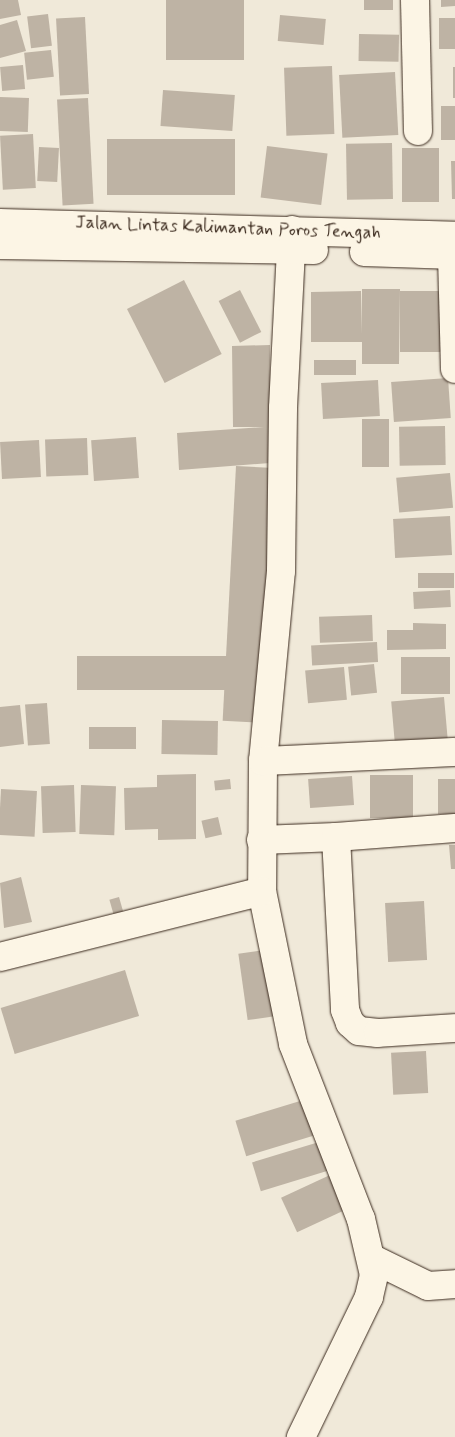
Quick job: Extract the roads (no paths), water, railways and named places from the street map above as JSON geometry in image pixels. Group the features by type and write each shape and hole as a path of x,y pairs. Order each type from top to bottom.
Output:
{"street":[{"path":"415,0 418,131"},
{"name":"Jalan Lintas Kalimantan Poros Tengah","path":"0,223 454,248"},
{"path":"292,240 281,571 263,761 262,891 293,1044 374,1259 369,1297 301,1437"},
{"name":"Jalan Lintas Kalimantan Poros Tengah","path":"0,245 292,240"},
{"path":"454,248 455,369"},
{"path":"263,761 455,752"},
{"path":"261,840 336,837 455,828"},
{"path":"336,837 345,1010 350,1024 359,1031 378,1033 455,1028"},
{"path":"0,957 262,891"},
{"path":"374,1259 428,1286 455,1284"}]}
